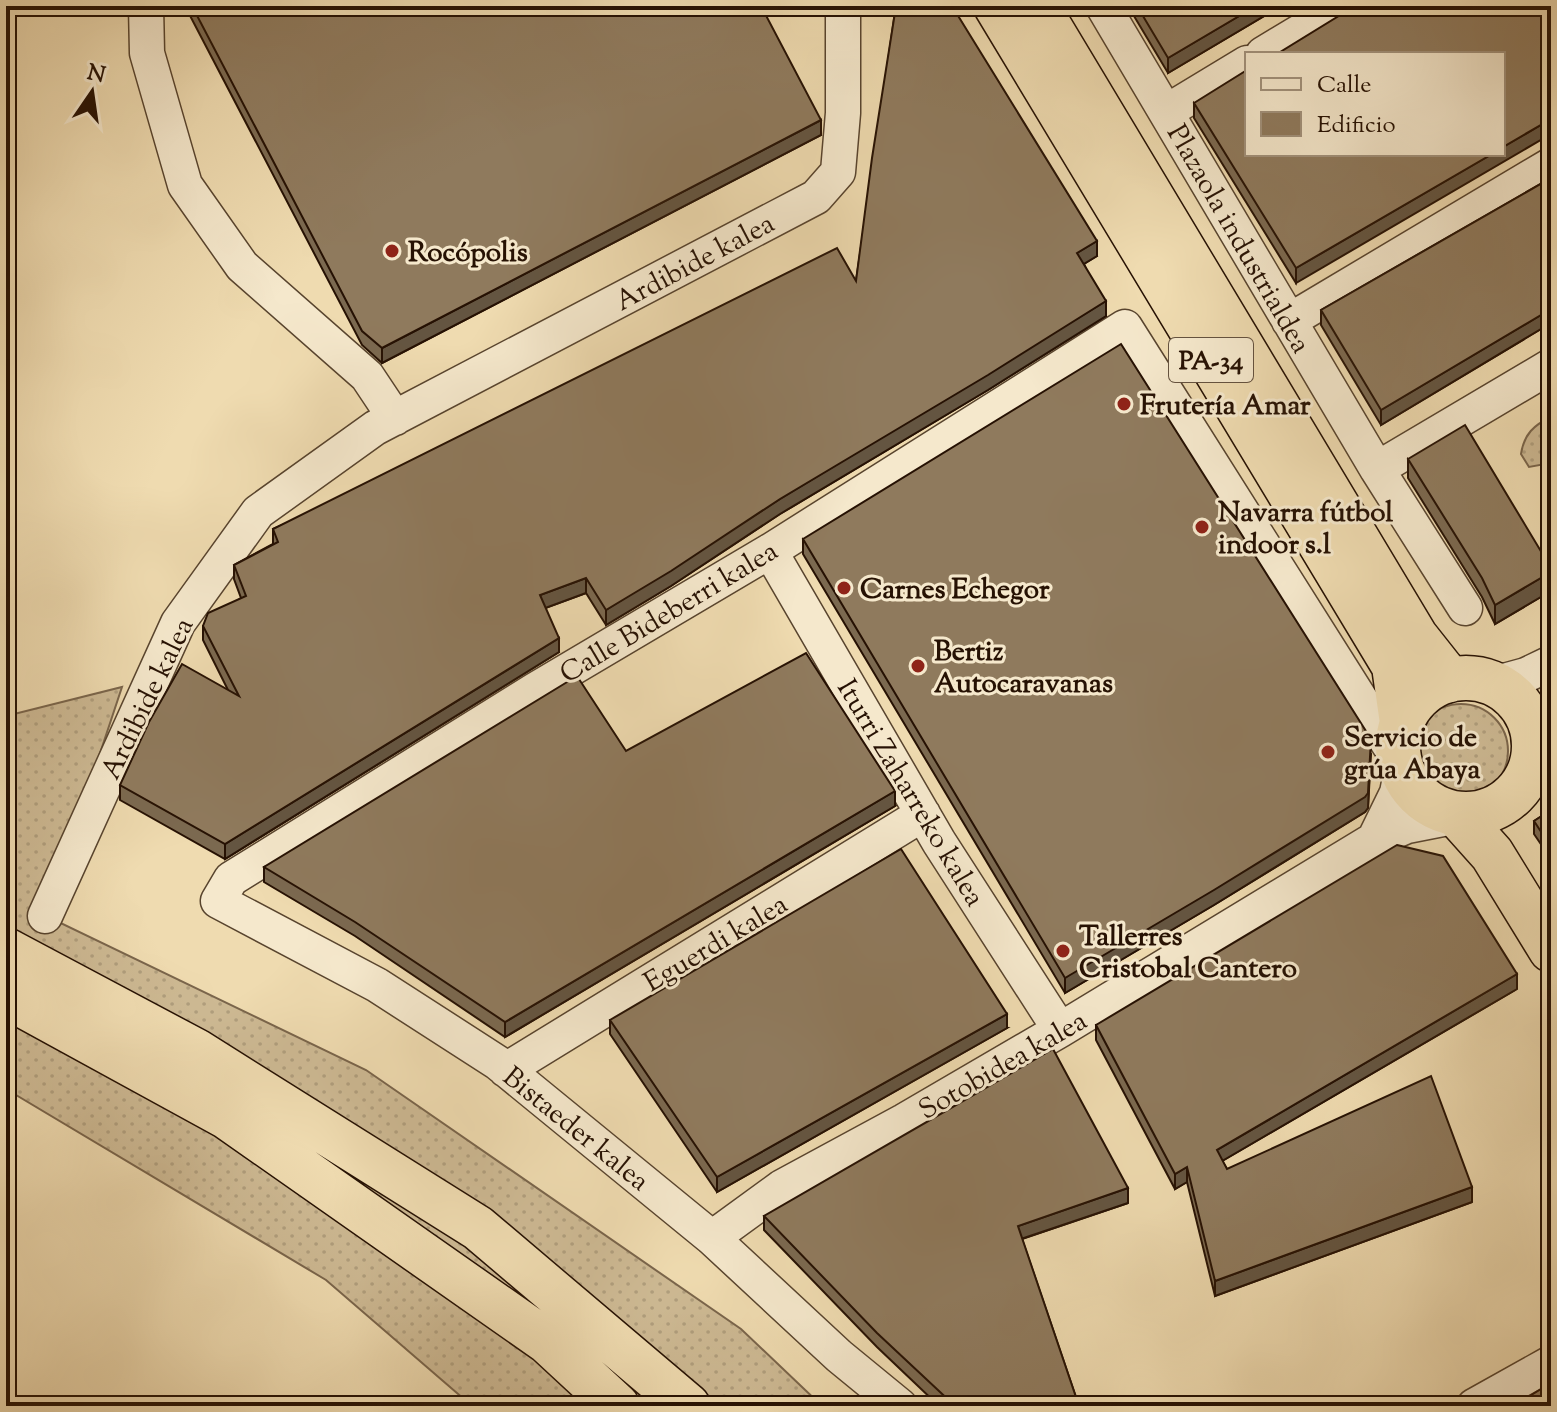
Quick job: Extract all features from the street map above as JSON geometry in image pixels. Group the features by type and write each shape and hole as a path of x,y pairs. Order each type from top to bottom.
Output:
{"highway":[{"name":"PA-34","path":"996,6 1394,666 1401,751 1414,790 1428,803 1458,816 1492,854 1551,950"},
{"name":"PA-34","path":"1037,6 1416,637 1450,680"},
{"path":"1401,751 1410,708 1421,696 1450,680 1472,678 1493,684 1516,700 1531,724 1534,757 1526,779 1508,801 1489,811 1458,816"},
{"path":"1508,801 1512,828 1551,905"},
{"path":"6,950 196,1051 478,1228 688,1406"},
{"path":"6,996 227,1117 548,1342 617,1406"}],"street":[{"path":"146,6 147,53 185,185 242,266 367,376 395,418"},
{"name":"Ardibide kalea","path":"45,916 178,623 258,512 375,428 816,197 838,172 843,113 843,6"},
{"name":"Plazaola industrialdea","path":"1103,6 1377,469 1465,608"},
{"path":"1266,52 1343,6"},
{"path":"1166,112 1245,64"},
{"path":"1289,321 1551,165"},
{"name":"Calle Bideberri kalea","path":"218,901 231,879 535,690 770,551 1125,327 1401,751"},
{"path":"1377,469 1551,366"},
{"name":"Iturri Zaharreko kalea","path":"770,551 923,814 1060,1030"},
{"path":"1493,684 1526,675 1551,663"},
{"path":"1534,757 1551,717"},
{"path":"1374,840 1397,793 1401,751"},
{"name":"Eguerdi kalea","path":"506,1070 923,814"},
{"name":"Sotobidea kalea","path":"712,1238 782,1187 904,1121 1060,1030 1374,840 1407,826 1458,816"},
{"name":"Bistaeder kalea","path":"218,901 377,985 506,1070 712,1238 839,1356 900,1406"},
{"path":"1474,1406 1551,1363"}],"shaded area":[{"path":"1551,417 1551,463 1529,467 1521,454 1527,436"},
{"path":"122,687 46,916 366,1070 741,1329 822,1406 472,1406 326,1280 6,1089 6,716"},
{"path":"1461,704 1479,707 1494,718 1505,733 1508,751 1505,769 1494,784 1479,795 1461,798 1443,795 1428,784 1417,769 1414,751 1417,733 1428,718 1443,707"}],"building":[{"path":"192,6 761,6 821,120 382,348 362,331"},
{"path":"896,6 952,6 1097,241 1077,253 1106,301 780,499 606,610 586,578 540,595 559,638 225,844 120,785 149,722 182,664 239,696 203,626 208,613 246,596 234,565 278,542 273,529 837,248 856,281"},
{"path":"1137,6 1256,6 1168,58"},
{"path":"1355,6 1534,6 1551,32 1551,119 1505,146 1505,52 1280,52"},
{"path":"1245,71 1245,156 1489,156 1296,268 1194,103"},
{"path":"1551,178 1551,309 1381,410 1321,310"},
{"path":"1121,344 1371,739 1368,793 1214,890 1065,978 803,539"},
{"path":"1465,425 1551,568 1551,572 1495,605 1482,578 1408,459"},
{"path":"806,653 895,791 505,1022 355,922 264,867 577,676 626,751"},
{"path":"1551,810 1551,847 1534,821"},
{"path":"1397,845 1443,856 1517,974 1217,1150 1227,1169 1431,1076 1472,1187 1215,1281 1187,1167 1175,1174 1096,1025"},
{"path":"901,849 1007,1014 717,1177 610,1020"},
{"path":"1053,1049 1128,1188 1018,1226 1079,1406 955,1406 877,1333 764,1216"},
{"path":"1551,1383 1551,1406 1513,1406"}],"place":[{"name":"Rocópolis","path":"392,251"},
{"name":"Frutería Amar","path":"1124,404"},
{"name":"Navarra fútbol indoor s.l","path":"1202,527"},
{"name":"Carnes Echegor","path":"844,588"},
{"name":"Bertiz Autocaravanas","path":"918,666"},
{"name":"Servicio de grúa Abaya","path":"1328,752"},
{"name":"Tallerres Cristobal Cantero","path":"1063,951"}]}
